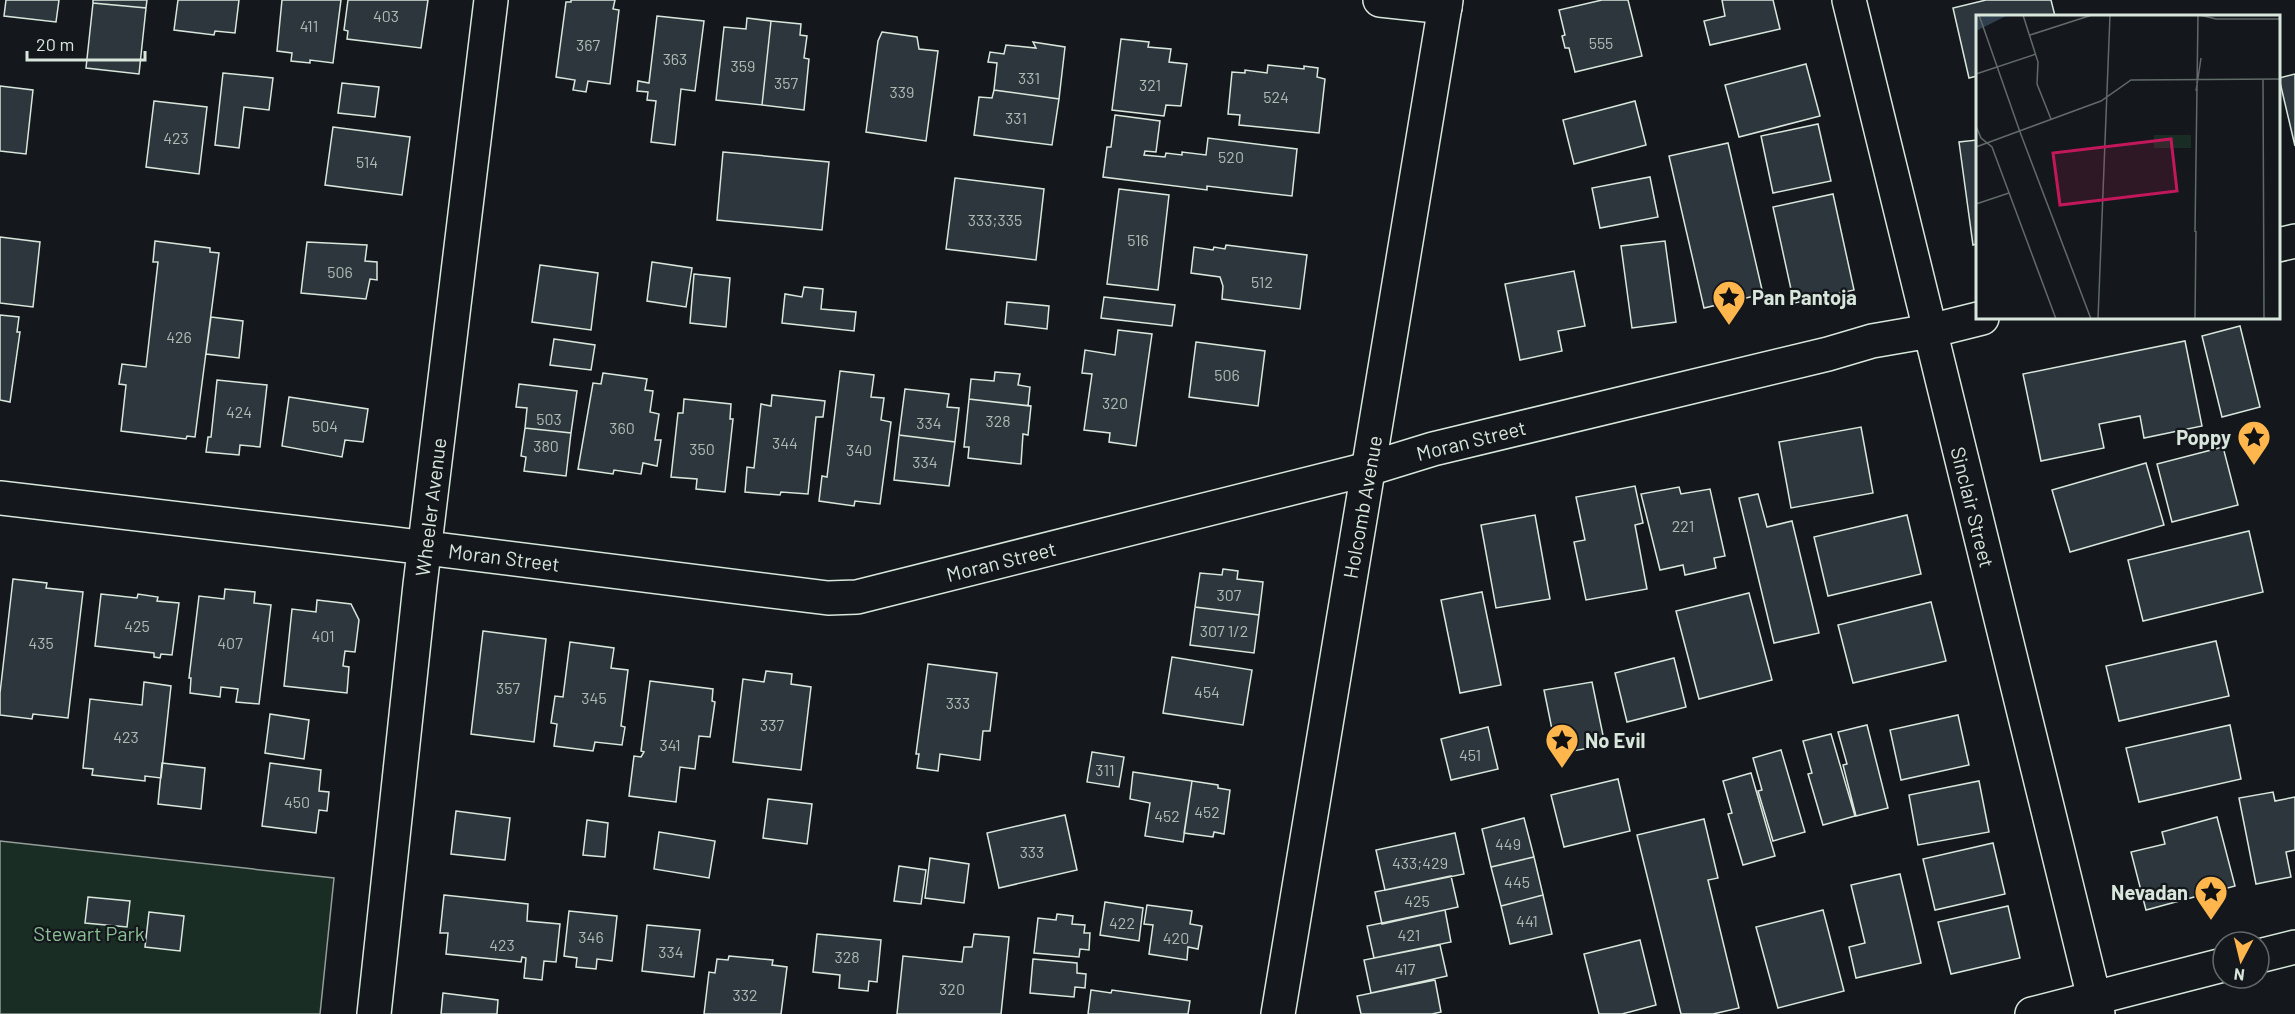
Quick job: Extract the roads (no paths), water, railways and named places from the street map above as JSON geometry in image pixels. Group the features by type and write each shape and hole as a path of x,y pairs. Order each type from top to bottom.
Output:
{"street":[{"name":"Wheeler Avenue","path":"374,1014 425,548 491,0"},
{"path":"1380,0 1446,4"},
{"name":"Sinclair Street","path":"1849,0 2096,1007"},
{"name":"Holcomb Avenue","path":"1278,1014 1446,4"},
{"path":"2280,244 2295,240"},
{"name":"Moran Street","path":"0,498 828,598 857,597 1368,468 1433,449 1828,354 1872,341 1930,331 1976,320"},
{"path":"2271,953 2295,947"},
{"path":"2032,1014 2096,1007 2211,969"}],"place":[{"name":"Pan Pantoja","path":"1729,326"},
{"name":"Poppy","path":"2254,466"},
{"name":"No Evil","path":"1562,769"},
{"name":"Nevadan","path":"2211,921"}],"park label":[{"name":"Stewart Park","path":"89,933"}]}
